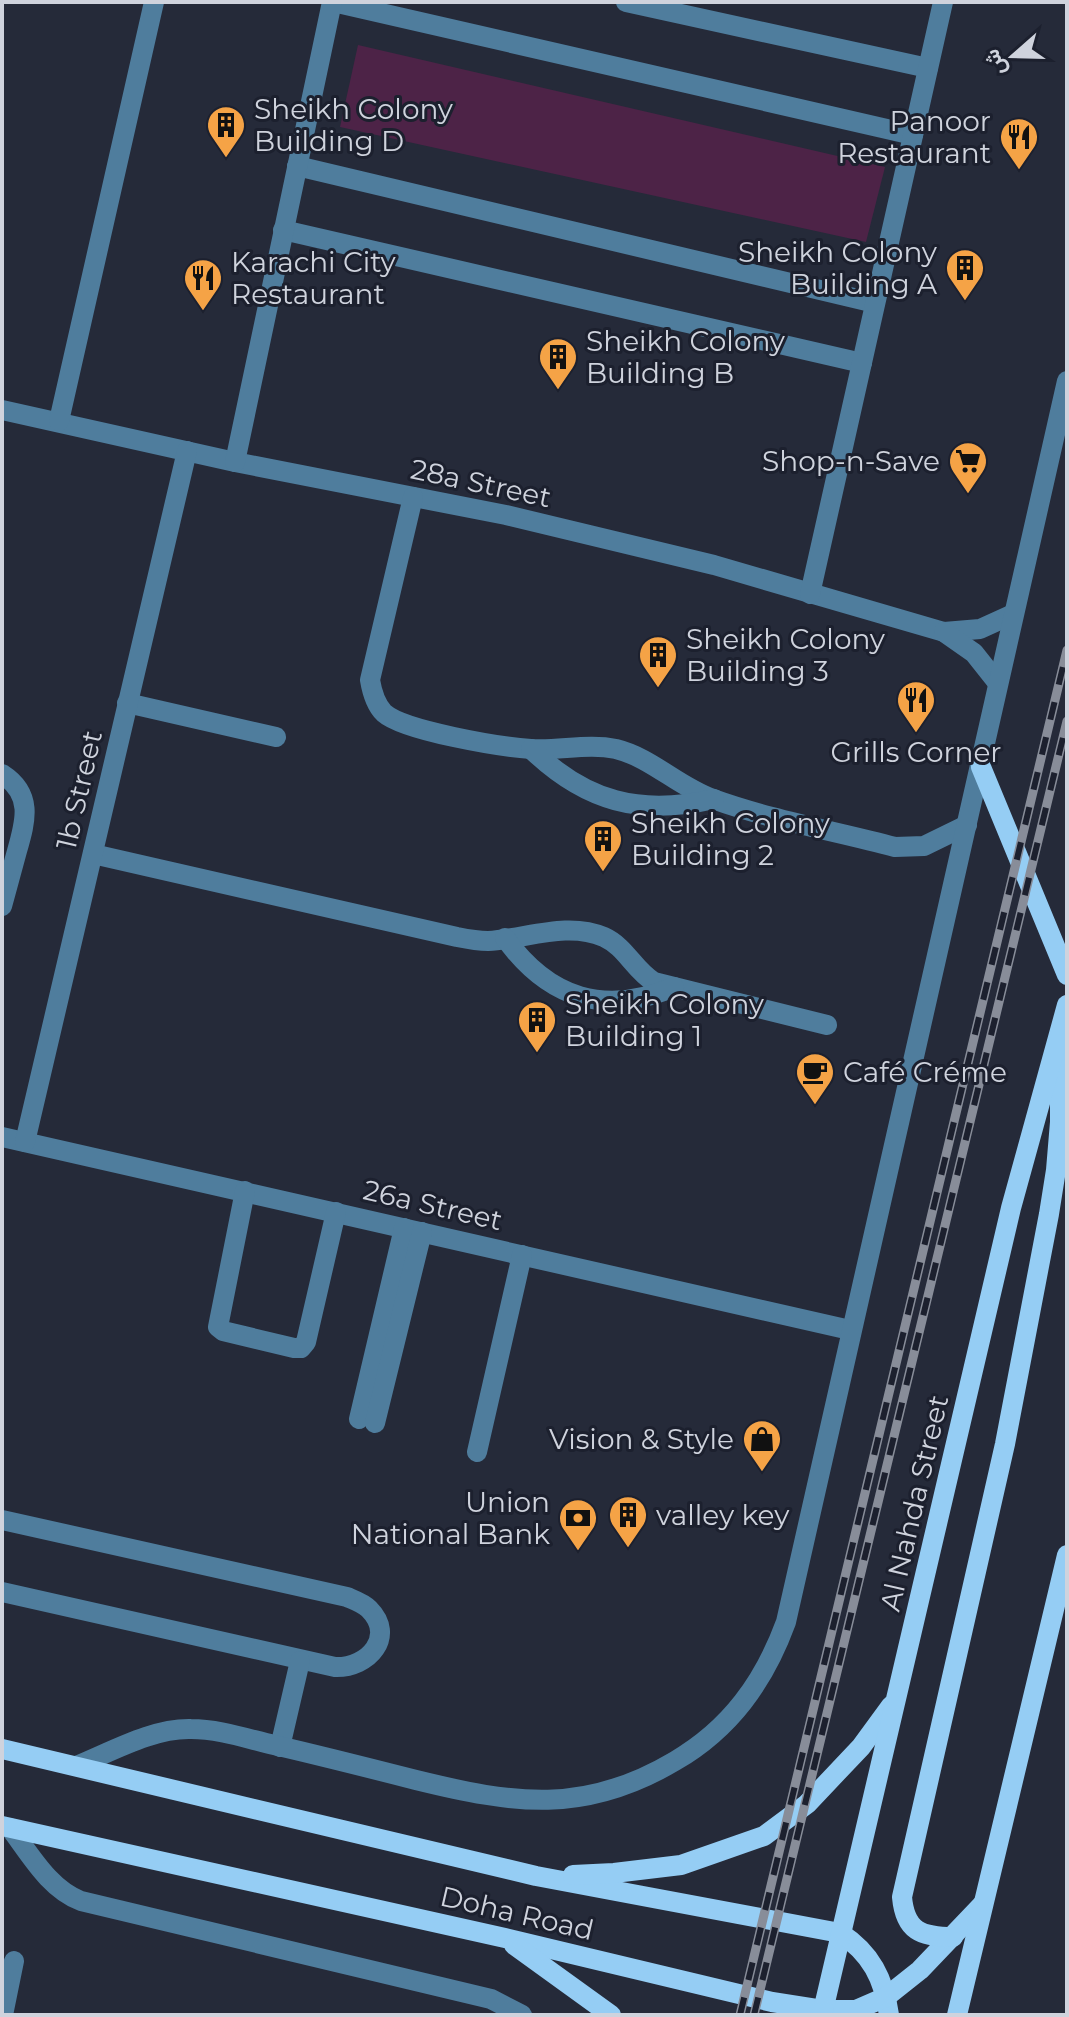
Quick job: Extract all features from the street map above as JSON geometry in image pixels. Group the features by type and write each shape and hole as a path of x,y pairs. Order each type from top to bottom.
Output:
{"main road":[{"path":"981,767 1067,975"},
{"name":"Al Nahda Street","path":"822,2013 1011,1208 1067,1005"},
{"path":"953,1937 925,1935 912,1928 904,1913 902,1897 1005,1444 1049,1214 1060,1122 1059,1032"},
{"path":"957,2015 983,1904 1058,1628 1067,1555"},
{"path":"536,1876 614,1873 681,1865 764,1836 807,1804 861,1747 898,1696"},
{"name":"Doha Road","path":"2,1749 536,1876 840,1933"},
{"name":"Doha Road","path":"6,1827 505,1938 822,2013 888,2006 983,1904"},
{"path":"840,1933 857,1944 871,1960 881,1979 888,2006"},
{"path":"505,1938 611,2015"}],"street":[{"path":"59,421 154,2"},
{"path":"235,462 332,2 913,135"},
{"path":"626,2 928,68"},
{"path":"810,594 943,2"},
{"path":"297,166 875,303"},
{"path":"283,230 862,363"},
{"path":"76,1766 173,1730 208,1731 484,1797 531,1801 589,1796 623,1787 655,1773 700,1745 727,1722 744,1702 761,1678 781,1636 1067,381"},
{"name":"28a Street","path":"2,410 235,462 506,515 681,557 944,632 974,653 997,682"},
{"name":"1b Street","path":"25,1142 187,451"},
{"path":"413,497 370,680 373,697 382,712 395,720 452,736 531,749 593,746 614,749 634,755 670,778 714,799 905,849 924,846 967,825"},
{"name":"28a Street","path":"944,632 980,629 1013,614"},
{"path":"127,703 276,737"},
{"path":"531,749 552,769 602,797 658,807 714,799"},
{"path":"2,774 14,782 22,793 26,818 2,906"},
{"path":"93,854 457,937 488,941 556,931 591,933 620,947 645,976 665,986 827,1025"},
{"path":"505,938 521,961 542,979 567,992 593,1000 621,1002 648,998 674,987"},
{"name":"26a Street","path":"2,1137 850,1330"},
{"path":"245,1191 218,1327 223,1331 294,1348 301,1348 306,1342 336,1212"},
{"path":"367,1421 413,1230"},
{"path":"482,1453 528,1256"},
{"path":"2,1520 347,1597 371,1610 378,1623 379,1638 373,1652 363,1662 349,1667 300,1661 2,1592"},
{"path":"280,1747 300,1661"},
{"path":"6,1827 54,1884 71,1898 491,1999 522,2015"},
{"path":"3,2015 14,1961"}],"shaded area":[{"path":"358,45 885,167 866,242 340,127"}],"railway":[{"path":"740,2015 1067,650"},
{"path":"754,2015 1067,721"}],"place":[{"name":"Sheikh Colony Building D","path":"226,159"},
{"name":"Panoor Restaurant","path":"1019,171"},
{"name":"Sheikh Colony Building A","path":"965,302"},
{"name":"Karachi City Restaurant","path":"203,312"},
{"name":"Sheikh Colony Building B","path":"558,391"},
{"name":"Shop-n-Save","path":"968,495"},
{"name":"Sheikh Colony Building 3","path":"658,689"},
{"name":"Grills Corner","path":"916,734"},
{"name":"Sheikh Colony Building 2","path":"603,873"},
{"name":"Sheikh Colony Building 1","path":"537,1054"},
{"name":"Café Créme","path":"815,1106"},
{"name":"Vision & Style","path":"762,1473"},
{"name":"valley key","path":"628,1549"},
{"name":"Union National Bank","path":"578,1552"}]}
